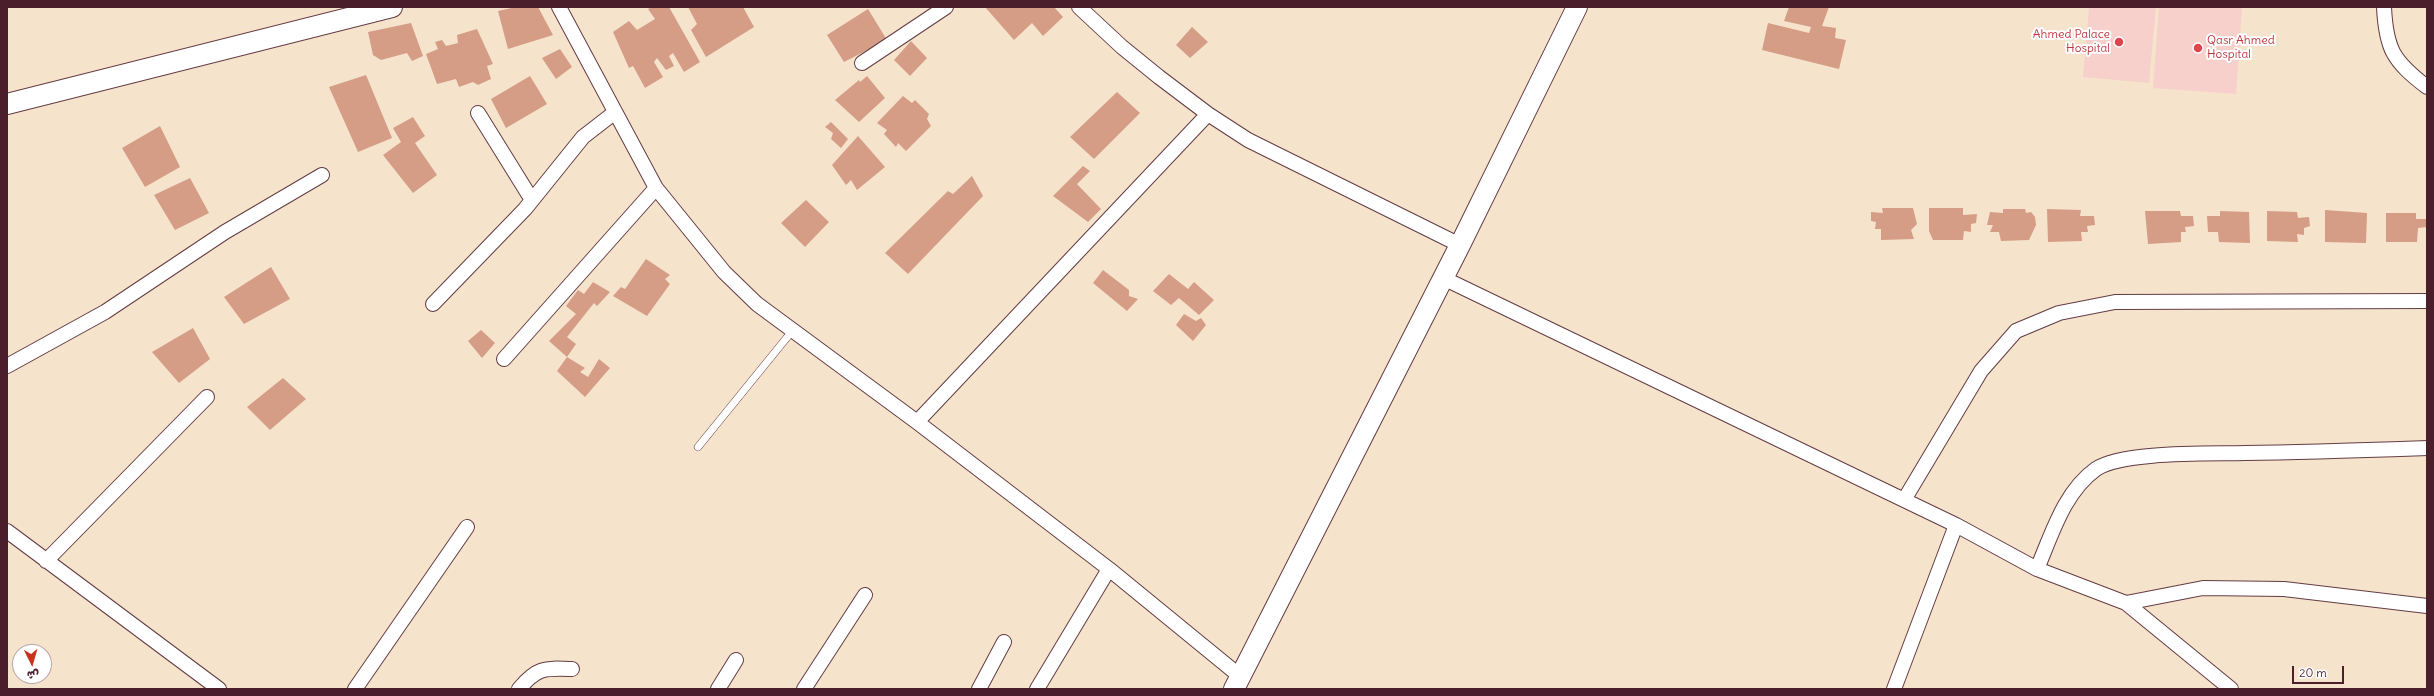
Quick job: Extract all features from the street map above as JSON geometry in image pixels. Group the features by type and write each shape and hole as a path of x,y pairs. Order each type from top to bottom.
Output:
{"street":[{"path":"7,104 392,7"},
{"path":"560,7 614,112 656,188 724,272 757,304 917,422 1109,569 1237,683 1460,245 1577,7"},
{"path":"862,63 946,7"},
{"path":"1079,7 1122,47 1208,114 1248,140 1460,245"},
{"path":"2384,7 2385,27 2390,50 2407,72 2427,87"},
{"path":"433,304 532,200 583,137 614,112"},
{"path":"478,113 532,200"},
{"path":"917,422 1208,114"},
{"path":"7,366 106,312 225,232 322,176"},
{"path":"504,359 656,188"},
{"path":"1443,278 1956,525 2037,569 2126,603 2231,689"},
{"path":"1904,500 1981,371 2016,331 2059,312 2115,302 2427,301"},
{"path":"46,561 207,397"},
{"path":"2037,569 2078,484 2096,469 2111,461 2172,455 2427,448"},
{"path":"1894,689 1956,525"},
{"path":"355,689 467,527"},
{"path":"7,531 219,689"},
{"path":"1037,689 1109,569"},
{"path":"2126,603 2210,588 2284,589 2427,606"},
{"path":"804,689 865,595"},
{"path":"979,689 1004,642"},
{"path":"718,689 736,660"},
{"path":"519,689 531,675 540,670 550,668 572,669"}],"lane":[{"path":"698,446 793,330"}],"shaded area":[{"name":"Ahmed Palace Hospital","path":"2089,7 2156,7 2149,83 2083,77"},
{"name":"Qasr Ahmed Hospital","path":"2159,7 2242,7 2236,94 2153,88"}],"building":[{"path":"516,7 538,7 553,35 508,49 498,11"},
{"path":"652,7 669,7 700,62 684,72 673,53 669,56 674,66 666,70 657,58 654,62 663,77 645,88 633,66 629,68 613,32 629,21 637,30 655,19 648,9"},
{"path":"688,7 743,7 754,27 706,57 691,30 697,24"},
{"path":"985,7 1054,7 1063,17 1043,36 1032,23 1014,40"},
{"path":"1789,7 1829,7 1822,26 1836,28 1835,38 1846,40 1839,69 1762,50 1768,23 1809,33 1811,27 1784,21"},
{"path":"868,9 887,40 844,62 827,35"},
{"path":"411,23 423,56 412,61 407,53 381,60 373,55 368,32"},
{"path":"1192,27 1208,42 1190,58 1176,45"},
{"path":"477,29 493,64 487,66 491,79 478,85 473,82 459,87 456,79 437,84 426,54 438,49 435,42 442,40 446,46 458,43 457,35"},
{"path":"911,41 927,58 910,76 894,60"},
{"path":"560,49 572,67 556,79 542,58"},
{"path":"366,75 392,138 358,152 329,87"},
{"path":"530,76 547,104 506,128 491,99"},
{"path":"867,76 885,98 859,122 835,100 859,80 860,82"},
{"path":"1117,92 1140,113 1094,159 1070,137"},
{"path":"903,96 912,103 915,100 929,114 927,119 931,126 906,151 898,143 896,147 884,134 887,130 877,123"},
{"path":"413,117 425,136 415,143 437,175 413,193 383,155 401,142 393,128"},
{"path":"831,122 848,139 841,148 831,139 833,133 825,127"},
{"path":"160,126 180,167 145,187 122,148"},
{"path":"858,136 885,167 857,190 851,180 846,185 832,165"},
{"path":"1083,166 1090,171 1077,184 1101,209 1088,222 1053,196"},
{"path":"972,176 983,196 908,274 885,253 948,191 953,194"},
{"path":"190,178 209,213 175,230 154,195"},
{"path":"806,200 829,222 805,247 781,223"},
{"path":"1882,208 1913,208 1917,224 1911,230 1914,239 1881,240 1881,229 1875,229 1876,222 1871,221 1871,212 1883,213"},
{"path":"1929,208 1963,208 1963,215 1977,214 1976,223 1971,224 1971,232 1964,231 1963,240 1933,240 1929,231"},
{"path":"2003,209 2025,209 2026,213 2031,212 2035,217 2036,225 2029,240 2001,241 1999,232 1990,232 1993,225 1987,225 1990,212 2003,213"},
{"path":"2047,209 2081,210 2080,216 2094,216 2095,225 2087,226 2088,232 2081,232 2082,241 2048,242"},
{"path":"2325,210 2367,213 2366,243 2325,242"},
{"path":"2145,211 2180,211 2181,216 2193,216 2194,226 2185,227 2186,232 2181,232 2181,242 2148,244"},
{"path":"2220,211 2249,212 2250,243 2219,242 2218,232 2208,232 2207,216 2220,216"},
{"path":"2267,211 2297,212 2298,218 2309,217 2310,226 2304,228 2304,235 2297,234 2298,242 2267,241"},
{"path":"2386,213 2416,213 2416,219 2427,219 2427,227 2418,228 2417,242 2386,242"},
{"path":"646,259 670,275 665,279 670,284 647,316 613,296 621,287 625,289"},
{"path":"271,267 290,299 244,324 224,297"},
{"path":"1103,270 1129,290 1129,296 1138,299 1127,311 1093,283"},
{"path":"1169,274 1188,289 1194,282 1214,300 1199,315 1179,298 1171,305 1153,291"},
{"path":"593,282 610,292 597,306 594,303 567,337 576,344 567,357 549,341 576,314 566,306 578,290 584,294"},
{"path":"1184,314 1196,321 1201,318 1206,325 1193,341 1176,325"},
{"path":"193,328 210,359 179,383 152,352"},
{"path":"481,330 495,343 482,358 468,341"},
{"path":"567,357 585,368 580,372 588,377 599,359 610,368 585,397 557,371"},
{"path":"283,378 306,399 270,430 247,407"}],"place":[{"name":"Ahmed Palace Hospital","path":"2119,42"},
{"name":"Qasr Ahmed Hospital","path":"2198,48"}]}
